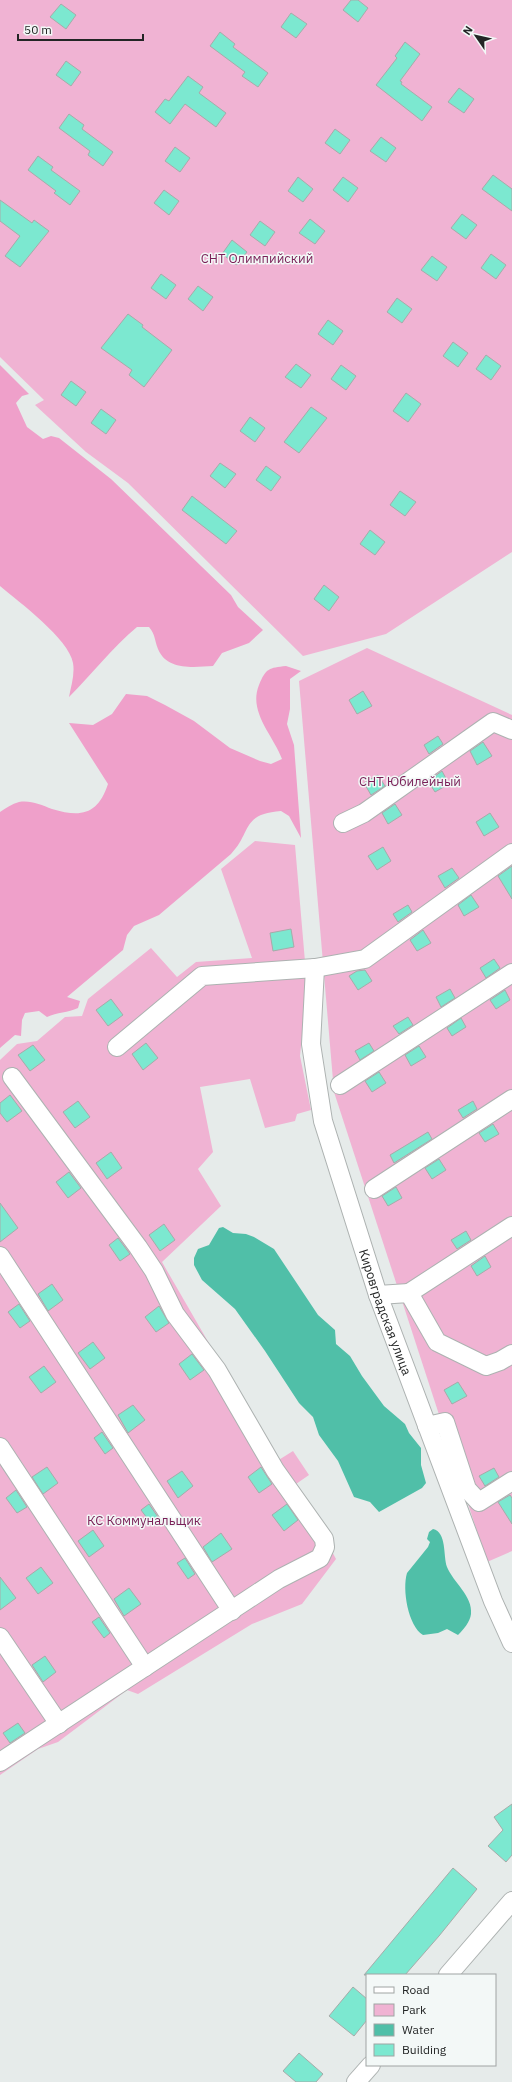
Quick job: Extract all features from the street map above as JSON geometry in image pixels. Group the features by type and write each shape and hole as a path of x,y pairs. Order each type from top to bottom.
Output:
{"street":[{"path":"343,823 364,813 493,722 512,730"},
{"path":"117,1047 202,976 315,968 365,959 512,853"},
{"name":"Кировградская улица","path":"315,968 311,1044 323,1121 378,1295 493,1601 512,1643"},
{"path":"340,1085 512,974"},
{"path":"0,1762 279,1579 320,1558 325,1546 324,1539 275,1470 217,1370 175,1314 154,1271 138,1247 12,1077"},
{"path":"374,1189 512,1099"},
{"path":"378,1295 409,1293 512,1226"},
{"path":"0,1256 232,1611"},
{"path":"409,1293 437,1342 486,1366 500,1361 512,1354"},
{"path":"427,1426 445,1422 467,1490 479,1502 512,1481"},
{"path":"0,1447 145,1667"},
{"path":"0,1637 58,1724"},
{"path":"449,1974 512,1901"},
{"path":"356,2082 369,2066"}],"green space":[{"name":"СНТ Олимпийский","path":"0,0 512,0 512,552 386,634 303,656 128,483 86,452 35,405 44,400 0,357"},
{"name":"СНТ Юбилейный","path":"367,648 512,715 512,1551 487,1562 334,1092 299,681"},
{"name":"КС Коммунальщик","path":"255,841 295,845 307,985 300,1056 311,1110 297,1114 295,1121 265,1128 250,1079 200,1087 213,1152 198,1169 221,1206 162,1262 277,1461 293,1451 309,1475 296,1484 336,1559 302,1604 252,1624 138,1694 127,1690 58,1742 38,1749 0,1775 0,1060 17,1044 37,1041 65,1017 82,1016 88,999 151,948 177,977 196,962 252,958 221,869"}],"shaded area":[{"path":"0,365 29,394 22,396 16,403 27,427 43,439 51,436 59,438 111,479 231,595 238,607 263,630 249,643 222,653 213,666 190,667 174,664 168,661 162,656 158,649 154,635 149,627 137,627 111,652 69,697 74,671 73,663 63,643 30,611 0,586"},
{"path":"286,666 301,671 290,679 290,709 287,724 294,745 301,838 289,816 281,811 268,813 253,820 238,846 231,854 159,915 134,926 127,935 123,950 67,997 80,1001 78,1008 47,1017 39,1011 25,1013 22,1020 21,1036 15,1035 0,1048 0,812 19,802 32,802 52,809 72,813 88,811 94,807 104,794 108,784 69,723 93,725 112,714 126,694 147,696 165,705 194,721 230,748 260,761 271,764 282,759 259,714 256,695 259,685 266,672 272,668"}],"water":[{"path":"223,1227 233,1233 246,1234 254,1237 274,1249 318,1315 335,1330 336,1344 350,1356 362,1376 384,1406 405,1424 409,1433 421,1448 421,1465 426,1483 422,1488 379,1512 370,1502 354,1497 338,1461 319,1435 313,1417 299,1403 235,1309 202,1280 194,1265 194,1258 198,1249 209,1245 219,1228"},
{"path":"433,1529 441,1535 443,1539 447,1567 466,1595 471,1607 469,1620 458,1635 447,1629 438,1633 423,1635 413,1624 410,1616 405,1588 407,1573 428,1547 430,1542 427,1539 429,1532"}],"building":[{"path":"351,0 358,0 368,8 358,22 343,10"},
{"path":"61,4 76,15 66,29 50,17"},
{"path":"291,13 307,24 296,38 281,27"},
{"path":"220,32 235,44 233,47 268,73 258,87 242,76 245,72 210,46"},
{"path":"405,42 420,54 400,81 402,82 401,84 432,107 422,121 376,85 397,58 395,56"},
{"path":"66,61 81,72 71,86 56,75"},
{"path":"188,76 203,87 199,93 226,113 216,127 185,104 170,124 155,112 165,99 169,101"},
{"path":"459,88 474,99 464,113 448,102"},
{"path":"69,114 84,125 82,129 113,152 103,166 88,155 90,151 59,128"},
{"path":"335,129 350,140 340,154 325,143"},
{"path":"381,137 396,148 386,162 370,151"},
{"path":"175,147 190,158 180,172 165,161"},
{"path":"38,156 53,167 51,170 80,191 70,205 54,193 56,191 28,170"},
{"path":"493,175 512,189 512,211 482,189"},
{"path":"298,177 313,189 303,202 288,191"},
{"path":"343,177 358,188 348,202 333,190"},
{"path":"164,190 179,201 169,215 154,203"},
{"path":"0,200 32,223 34,220 49,231 20,267 5,256 20,236 0,221"},
{"path":"462,214 477,225 466,239 451,228"},
{"path":"310,219 325,231 315,244 299,233"},
{"path":"260,221 275,232 265,246 250,235"},
{"path":"232,240 247,252 237,265 222,254"},
{"path":"491,254 506,265 496,279 481,268"},
{"path":"432,256 447,267 437,281 421,270"},
{"path":"161,274 176,285 166,299 151,288"},
{"path":"198,286 213,297 203,311 188,299"},
{"path":"397,298 412,309 402,323 387,312"},
{"path":"128,314 172,350 144,387 129,375 132,370 101,348"},
{"path":"328,320 343,331 333,345 318,334"},
{"path":"453,342 468,353 458,367 443,356"},
{"path":"486,355 501,366 491,380 476,369"},
{"path":"296,364 311,375 301,388 285,377"},
{"path":"341,365 356,376 346,390 331,379"},
{"path":"71,381 86,392 76,406 61,395"},
{"path":"406,393 421,404 408,422 393,411"},
{"path":"311,407 327,418 299,453 284,442"},
{"path":"101,409 116,420 106,434 91,423"},
{"path":"250,417 265,428 255,442 240,431"},
{"path":"220,463 236,474 225,488 210,476"},
{"path":"266,466 281,477 271,491 256,480"},
{"path":"400,491 416,502 405,516 390,505"},
{"path":"192,496 237,531 226,544 182,510"},
{"path":"370,530 385,542 375,555 360,544"},
{"path":"324,585 339,597 329,611 314,599"},
{"path":"363,691 372,706 357,714 349,700"},
{"path":"438,736 443,744 429,754 424,745"},
{"path":"483,742 492,756 477,765 470,751"},
{"path":"442,771 449,784 435,792 428,781"},
{"path":"378,775 385,786 371,795 364,783"},
{"path":"395,804 402,815 388,824 382,813"},
{"path":"490,813 499,827 484,836 476,822"},
{"path":"383,847 391,861 377,870 368,856"},
{"path":"512,866 512,899 498,876"},
{"path":"452,868 459,878 445,888 438,876"},
{"path":"471,895 479,907 464,916 458,905"},
{"path":"408,905 412,912 398,922 393,914"},
{"path":"291,929 294,947 273,951 270,933"},
{"path":"423,930 431,943 417,951 410,940"},
{"path":"494,959 500,968 486,978 480,968"},
{"path":"365,970 372,981 358,990 349,976 357,971"},
{"path":"450,989 455,998 441,1007 436,997"},
{"path":"505,990 510,1000 496,1009 490,1000"},
{"path":"111,999 123,1015 108,1026 96,1010"},
{"path":"408,1017 413,1025 399,1034 393,1026"},
{"path":"461,1018 466,1027 452,1036 447,1028"},
{"path":"146,1043 158,1058 143,1070 132,1054"},
{"path":"369,1043 374,1051 360,1060 355,1051"},
{"path":"33,1045 45,1060 30,1071 18,1055"},
{"path":"419,1046 426,1057 411,1066 405,1055"},
{"path":"379,1072 386,1083 372,1092 365,1081"},
{"path":"10,1095 22,1111 7,1122 0,1113 0,1103"},
{"path":"78,1101 90,1117 75,1128 63,1112"},
{"path":"473,1101 477,1109 463,1118 458,1110"},
{"path":"493,1124 499,1134 485,1142 479,1133"},
{"path":"428,1132 432,1139 394,1163 390,1155"},
{"path":"111,1152 122,1168 107,1179 96,1163"},
{"path":"439,1159 446,1170 432,1179 425,1168"},
{"path":"69,1172 81,1188 68,1198 56,1182"},
{"path":"396,1187 402,1198 388,1206 382,1196"},
{"path":"0,1203 18,1228 0,1242"},
{"path":"164,1224 175,1240 160,1251 149,1235"},
{"path":"466,1231 471,1240 457,1249 451,1240"},
{"path":"118,1238 130,1254 120,1261 109,1245"},
{"path":"485,1256 491,1267 477,1276 471,1266"},
{"path":"52,1284 63,1300 48,1311 38,1294"},
{"path":"19,1304 30,1321 20,1328 8,1312"},
{"path":"159,1306 169,1323 156,1332 145,1317"},
{"path":"93,1342 105,1358 90,1369 78,1353"},
{"path":"192,1354 204,1370 190,1380 179,1364"},
{"path":"44,1366 56,1382 41,1393 29,1377"},
{"path":"458,1382 467,1396 452,1404 444,1390"},
{"path":"133,1405 145,1420 128,1433 118,1415"},
{"path":"102,1432 113,1448 105,1454 94,1438"},
{"path":"47,1467 58,1483 43,1494 32,1477"},
{"path":"261,1467 272,1484 259,1493 248,1477"},
{"path":"494,1468 499,1477 485,1486 479,1476"},
{"path":"182,1471 193,1486 178,1498 167,1481"},
{"path":"16,1490 27,1507 17,1513 6,1498"},
{"path":"510,1495 512,1498 512,1524 498,1502"},
{"path":"149,1504 160,1520 153,1526 141,1510"},
{"path":"287,1504 298,1520 284,1531 272,1515"},
{"path":"93,1530 104,1546 89,1557 78,1541"},
{"path":"221,1533 232,1549 212,1562 203,1547"},
{"path":"185,1558 195,1574 188,1579 177,1563"},
{"path":"41,1567 53,1583 38,1594 26,1578"},
{"path":"0,1577 16,1598 0,1610"},
{"path":"129,1588 141,1604 124,1616 114,1599"},
{"path":"99,1617 110,1633 104,1638 92,1622"},
{"path":"45,1656 56,1672 43,1682 32,1665"},
{"path":"18,1723 25,1733 10,1743 3,1733"},
{"path":"512,1804 512,1855 506,1862 488,1846 503,1830 494,1817"},
{"path":"453,1868 477,1889 406,1974 364,1975"},
{"path":"353,1987 366,1998 366,2021 354,2036 329,2016"},
{"path":"299,2053 323,2074 316,2082 296,2082 283,2071"}]}
